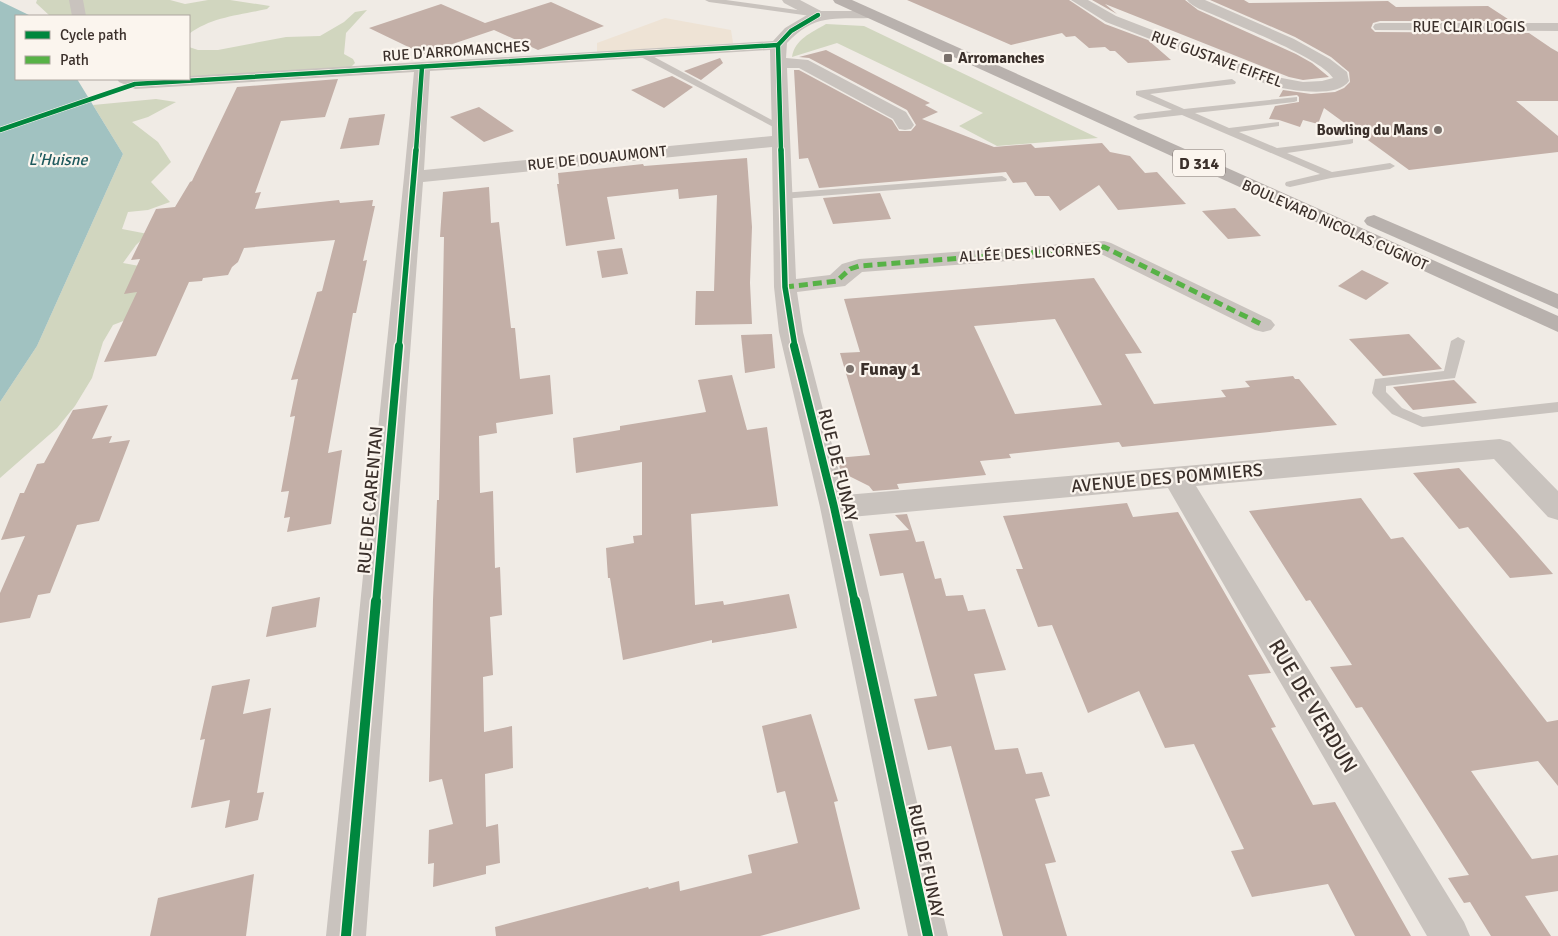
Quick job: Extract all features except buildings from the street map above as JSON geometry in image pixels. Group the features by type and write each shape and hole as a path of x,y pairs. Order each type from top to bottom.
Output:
{"main road":[{"name":"BOULEVARD NICOLAS CUGNOT","path":"840,0 872,7 1138,117 1316,196"},
{"name":"BOULEVARD NICOLAS CUGNOT","path":"872,7 1558,325"},
{"name":"BOULEVARD NICOLAS CUGNOT","path":"1360,215 1558,302"}],"street":[{"path":"76,0 79,15"},
{"path":"789,0 818,15"},
{"name":"RUE GUSTAVE EIFFEL","path":"1078,0 1111,19 1286,86 1308,88 1328,86 1341,81 1341,75 1337,71 1304,51 1194,0"},
{"path":"872,7 818,15 782,39 779,54 802,63 900,116 905,125"},
{"name":"RUE CLAIR LOGIS","path":"1380,27 1558,27"},
{"name":"RUE D'ARROMANCHES","path":"190,79 642,54 779,54"},
{"name":"RUE DE FUNAY","path":"779,54 784,287 797,361 834,507 928,936"},
{"name":"RUE DE CARENTAN","path":"346,936 414,177 422,67"},
{"name":"RUE D'ARROMANCHES","path":"130,82 169,80"},
{"name":"RUE DE DOUAUMONT","path":"414,177 684,149 780,134"},
{"name":"ALLÉE DES LICORNES","path":"784,287 837,281 850,269 859,266 1104,247 1263,325"},
{"name":"AVENUE DES POMMIERS","path":"834,507 1500,449 1558,509"},
{"name":"RUE DE VERDUN","path":"1176,477 1450,936"}],"lane":[{"path":"709,0 818,15"},
{"path":"642,54 780,134"},
{"path":"1232,82 1139,93 1331,175"},
{"path":"1138,117 1294,99"},
{"path":"1227,131 1276,124"},
{"path":"1276,152 1350,141"},
{"path":"1290,184 1331,175 1390,166"},
{"path":"782,196 1002,179"},
{"path":"1458,341 1450,375 1380,382 1379,393 1397,411 1422,422 1558,407"}],"green space":[{"path":"37,0 170,0 185,4 208,0 230,0 270,6 267,9 216,20 190,33 190,15 49,15 36,3"},
{"path":"367,10 346,33 344,54 353,59 355,63 351,67 190,77 190,47 198,50 218,50 286,37 320,36 344,22 355,12"},
{"path":"826,24 864,26 1098,138 997,146 959,126 983,113 837,43 792,57 800,41"},
{"path":"156,99 176,102 148,117 132,122 158,142 171,162 151,182 170,202 148,210 128,212 122,229 148,234 136,245 123,263 161,270 152,310 113,325 103,342 92,378 75,406 57,428 0,478 0,402 37,346 123,154 93,105"}],"shaded area":[{"path":"665,18 731,30 733,43 597,52 597,43"}],"water":[{"name":"L'Huisne","path":"0,1 29,15 15,15 15,80 78,80 123,154 37,346 0,402"}],"marked path":[{"path":"785,287 837,281 850,269 859,266 1104,247 1263,325"}],"cycle path":[{"path":"818,15 791,31 778,45 785,287 791,332 834,507 928,936"},
{"path":"0,130 135,84 778,45"},
{"path":"346,936 414,177 422,67"}],"place":[{"name":"Arromanches","path":"948,58"},
{"name":"Bowling du Mans","path":"1438,130"},
{"name":"Funay 1","path":"850,369"}]}
